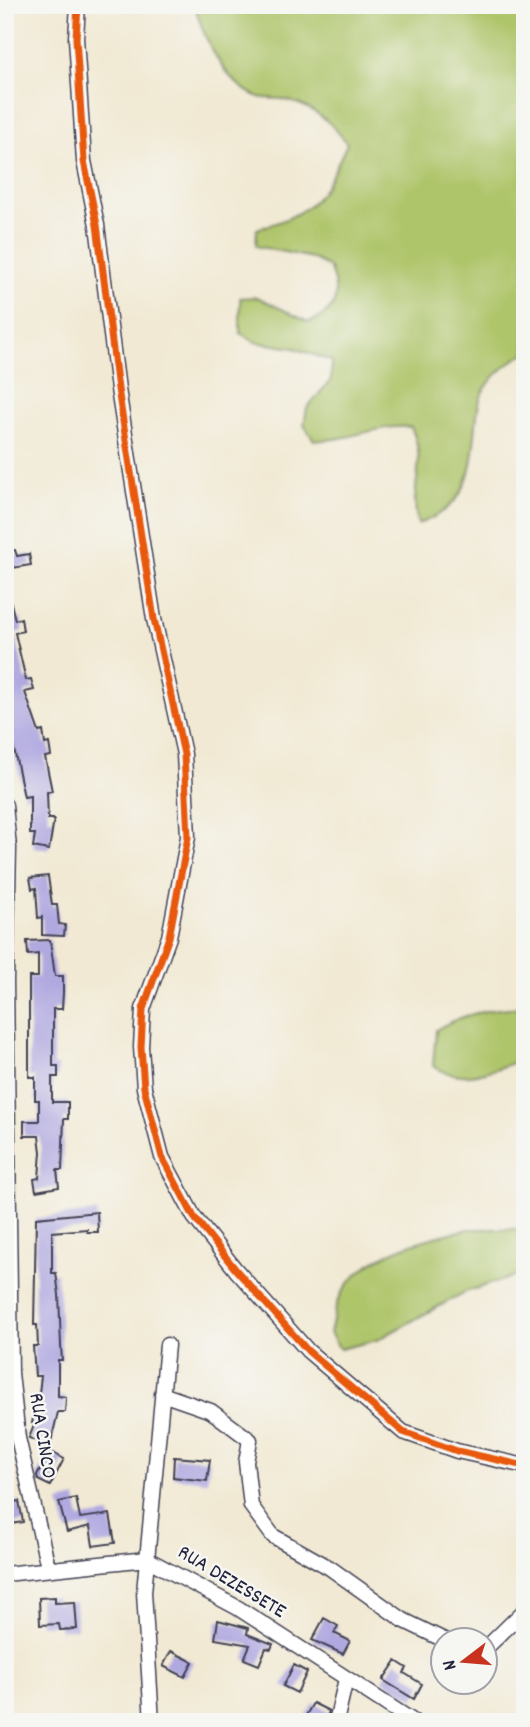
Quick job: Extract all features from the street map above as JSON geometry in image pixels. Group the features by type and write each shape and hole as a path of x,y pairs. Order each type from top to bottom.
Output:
{"street":[{"path":"78,5 76,38 84,161 97,225 118,389 154,619 184,754 188,837 169,937 142,1009 144,1088 162,1157 194,1217 236,1270 309,1351 403,1432 457,1451 525,1466"},
{"name":"RUA CINCO","path":"5,805 9,848 5,981 8,1374 20,1450 48,1567"},
{"path":"152,1722 144,1592 167,1345"},
{"path":"162,1394 211,1411 250,1440 246,1462 251,1506 273,1536 330,1568 403,1620 428,1632"},
{"name":"RUA DEZESSETE","path":"5,1574 48,1567 147,1559 238,1608 414,1722"},
{"path":"498,1637 525,1610"},
{"path":"336,1722 346,1679"}],"green space":[{"path":"195,5 525,5 525,353 498,373 483,393 477,411 472,459 464,486 448,508 435,517 418,524 415,498 418,453 411,427 386,428 327,440 314,440 304,425 307,408 331,380 332,361 294,348 255,342 240,333 240,298 257,297 308,322 326,314 331,308 336,294 329,267 312,258 256,246 257,229 293,216 315,200 330,178 347,144 327,121 310,109 291,101 259,97 236,82 217,59"},
{"path":"525,1007 525,1059 490,1071 467,1075 444,1072 433,1066 436,1030 479,1012"},
{"path":"469,1229 525,1229 525,1273 465,1292 377,1340 340,1349 330,1333 335,1309 347,1285 360,1271 376,1260 414,1243"}],"building":[{"path":"15,550 17,556 29,554 31,565 5,569 5,551"},
{"path":"5,595 9,595 15,620 21,618 23,631 15,633 26,680 31,679 34,690 25,692 39,732 43,731 45,744 49,743 51,756 45,757 52,791 47,792 48,819 54,819 49,850 33,847 35,834 30,834 30,796 24,797 5,706 5,702 12,700 5,671"},
{"path":"48,876 52,905 57,905 59,924 65,925 64,936 42,935 42,917 38,918 36,888 32,889 30,878"},
{"path":"50,940 55,976 63,976 62,1009 53,1009 53,1066 58,1066 58,1077 52,1077 52,1102 68,1102 68,1119 64,1119 62,1170 57,1170 59,1187 36,1191 34,1179 39,1178 41,1152 39,1136 24,1136 24,1121 39,1121 35,1077 29,1077 29,977 38,977 38,954 28,955 27,941"},
{"path":"97,1212 98,1232 87,1232 87,1229 52,1232 52,1273 56,1273 59,1294 62,1360 58,1360 58,1396 66,1397 65,1412 58,1412 50,1446 29,1438 35,1423 32,1423 37,1410 41,1376 35,1376 33,1346 38,1346 37,1325 34,1325 36,1218"},
{"path":"49,1451 64,1459 50,1486 38,1480 37,1475"},
{"path":"174,1457 210,1460 207,1481 173,1477"},
{"path":"76,1498 80,1518 110,1514 115,1543 93,1546 90,1526 67,1532 59,1502"},
{"path":"19,1501 23,1522 5,1525 5,1504"},
{"path":"55,1597 55,1603 75,1602 77,1629 60,1630 59,1624 40,1625 39,1598"},
{"path":"324,1618 338,1626 334,1633 350,1641 343,1654 312,1640"},
{"path":"218,1620 248,1628 247,1634 273,1644 271,1649 266,1648 259,1665 244,1659 250,1645 215,1639"},
{"path":"171,1651 193,1662 185,1677 163,1666"},
{"path":"396,1661 407,1668 404,1673 422,1684 414,1699 383,1680"},
{"path":"294,1665 307,1672 297,1693 283,1686"},
{"path":"313,1703 329,1711 325,1722 304,1719"}],"cycle path":[{"path":"78,5 76,38 84,161 97,225 118,389 154,619 184,754 188,837 169,937 143,1009 141,1047 144,1088 162,1157 194,1217 236,1270 308,1351 403,1432 457,1451 525,1466"}]}
